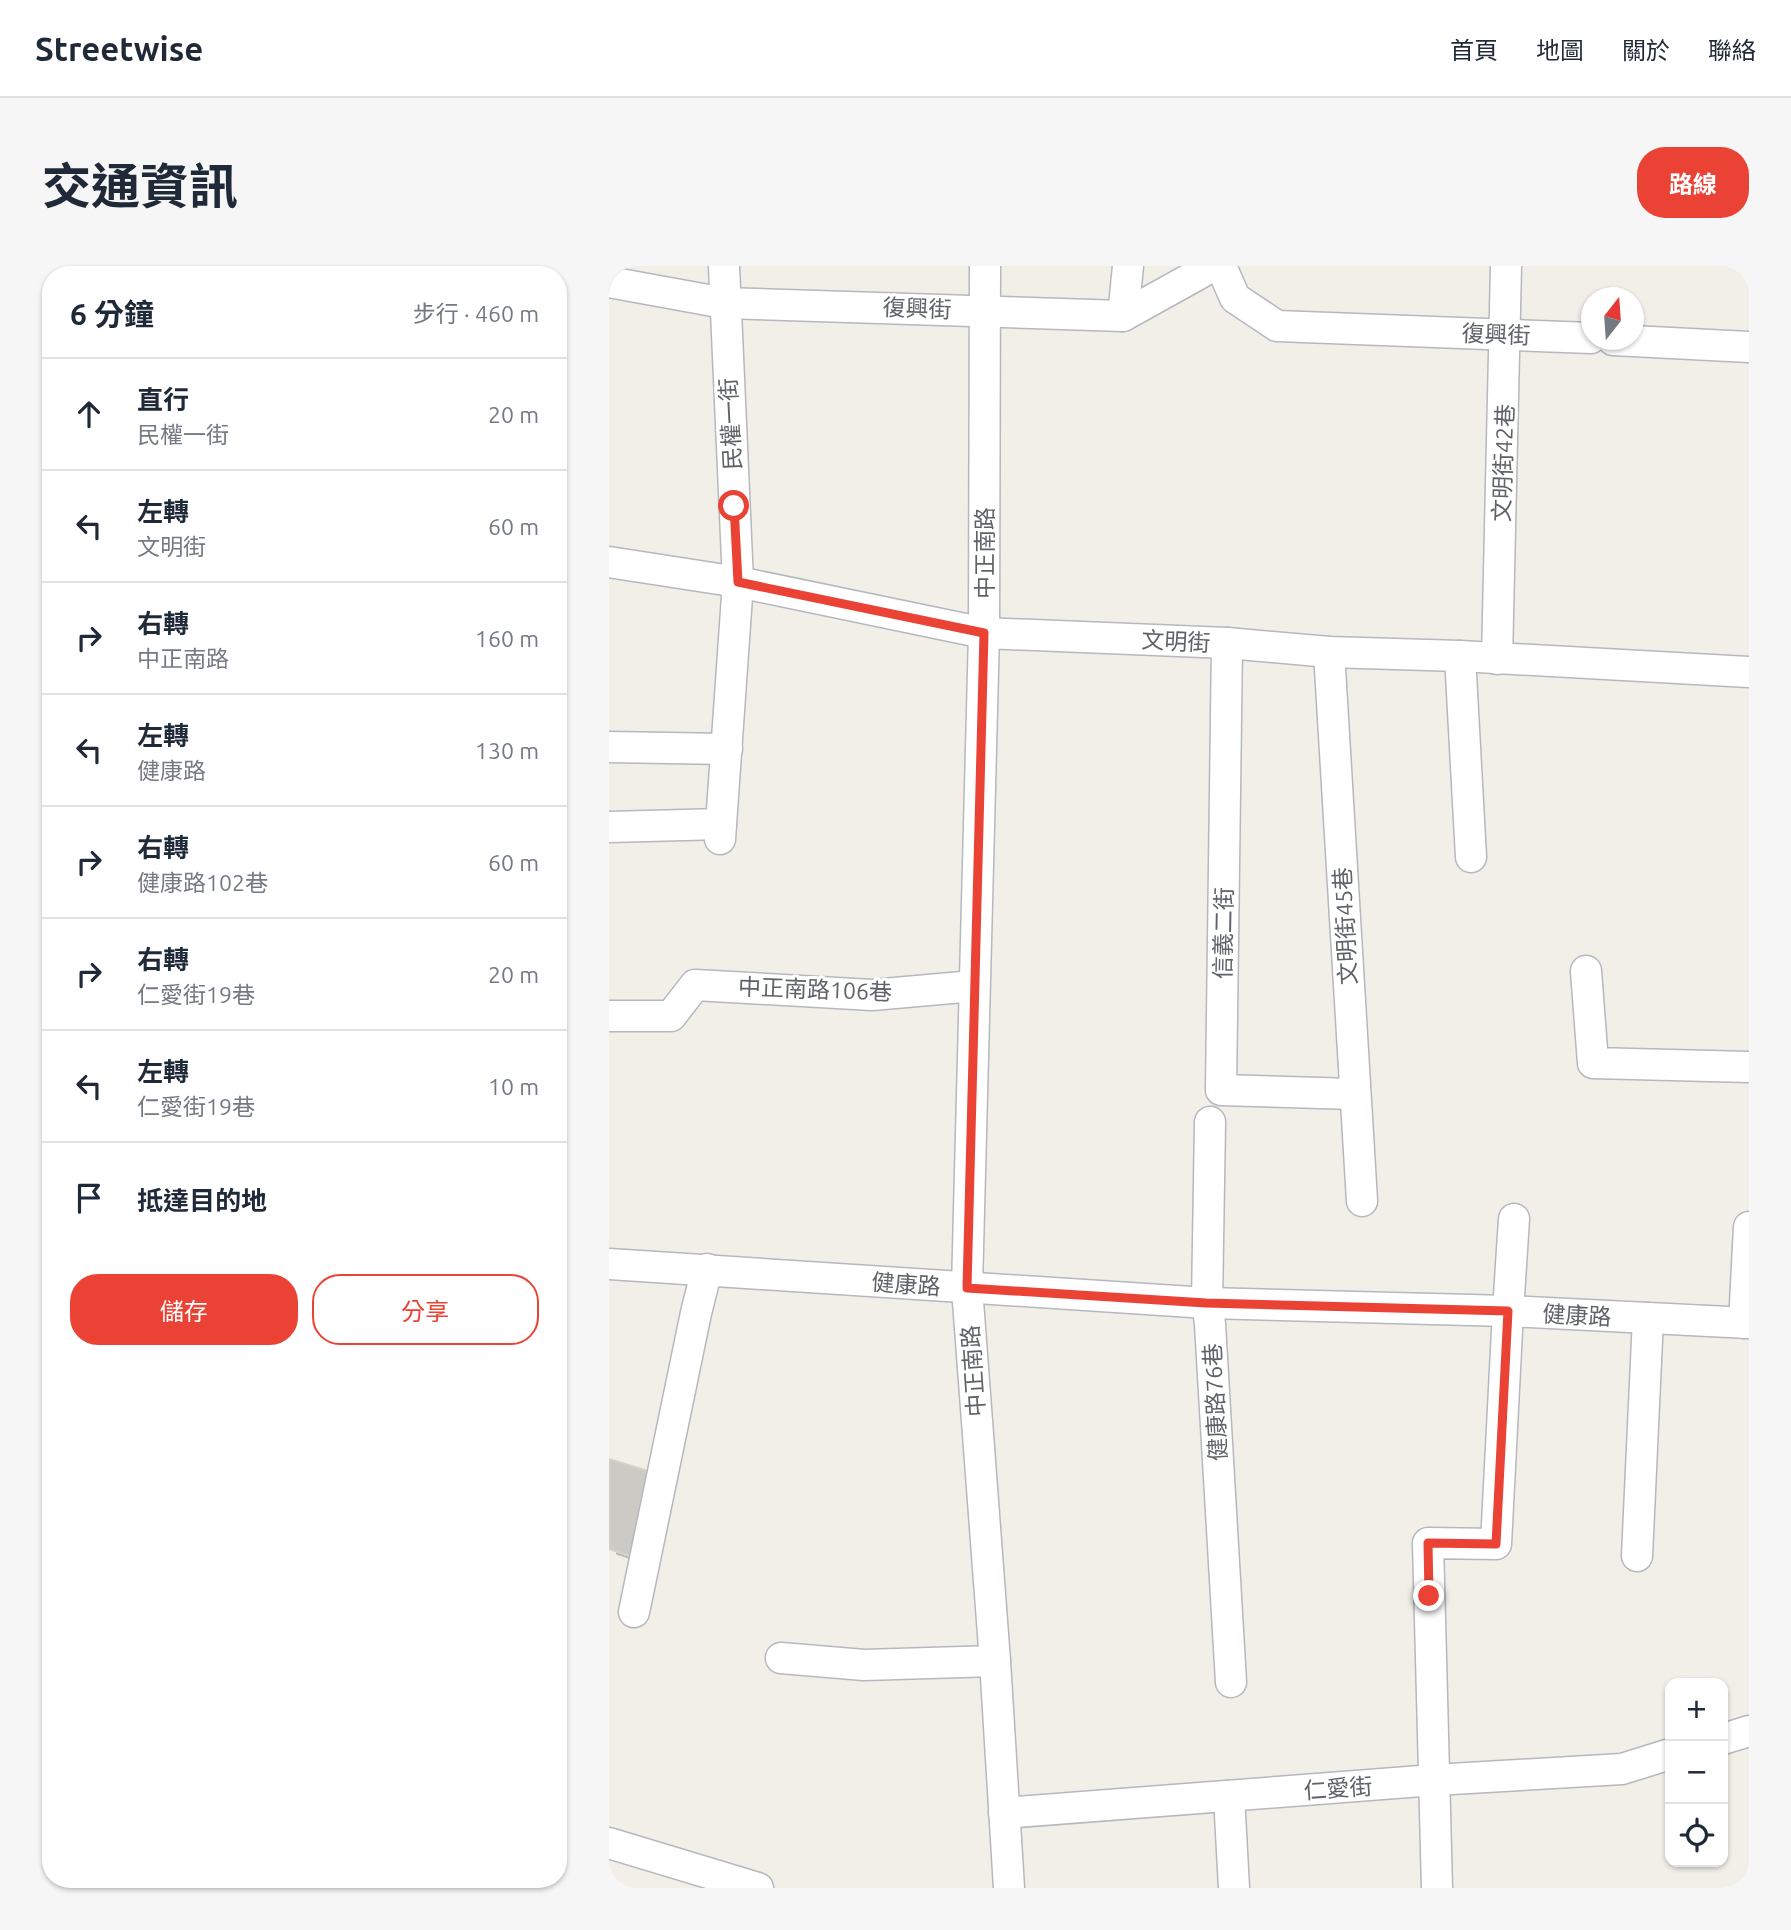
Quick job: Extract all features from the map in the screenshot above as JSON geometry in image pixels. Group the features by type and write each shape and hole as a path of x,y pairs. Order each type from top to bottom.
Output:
{"street":[{"name":"民權一街","path":"609,827 721,832 738,582 724,266"},
{"name":"中正南路","path":"985,266 984,633 967,1288 1009,1888"},
{"path":"1123,316 1128,266"},
{"path":"1123,316 1213,266"},
{"name":"復興街","path":"1221,266 1235,298 1277,326 1581,338"},
{"name":"文明街42巷","path":"1497,659 1506,266"},
{"name":"復興街","path":"609,282 724,303 1123,316"},
{"path":"1644,342 1749,347"},
{"name":"文明街","path":"609,562 738,582 984,633 1227,643 1329,652 1460,656 1749,672"},
{"name":"信義二街","path":"1227,643 1221,1090 1355,1094"},
{"name":"文明街45巷","path":"1329,652 1362,1201"},
{"path":"1460,656 1471,856"},
{"path":"609,747 727,749"},
{"path":"1586,971 1593,1063 1749,1067"},
{"name":"中正南路106巷","path":"609,1016 671,1016 695,985 872,995 974,986"},
{"name":"健康路76巷","path":"1210,1122 1206,1303 1210,1324 1231,1682"},
{"path":"1437,1888 1428,1543 1496,1544 1514,1219"},
{"path":"1747,1323 1749,1227"},
{"name":"健康路","path":"609,1264 1206,1303 1508,1311 1747,1323"},
{"path":"634,1612 707,1269"},
{"path":"1637,1556 1648,1318"},
{"path":"781,1658 864,1665 995,1661"},
{"path":"1728,1737 1749,1731"},
{"name":"仁愛街","path":"1004,1813 1434,1780 1622,1769 1665,1756"},
{"path":"1229,1796 1234,1888"},
{"path":"609,1843 758,1888"}],"building":[{"path":"609,1459 657,1474 630,1556 609,1549"}],"route":[{"path":"734,506 738,582 984,633 967,1288 1206,1303 1508,1311 1496,1544 1428,1543 1429,1596"}]}
